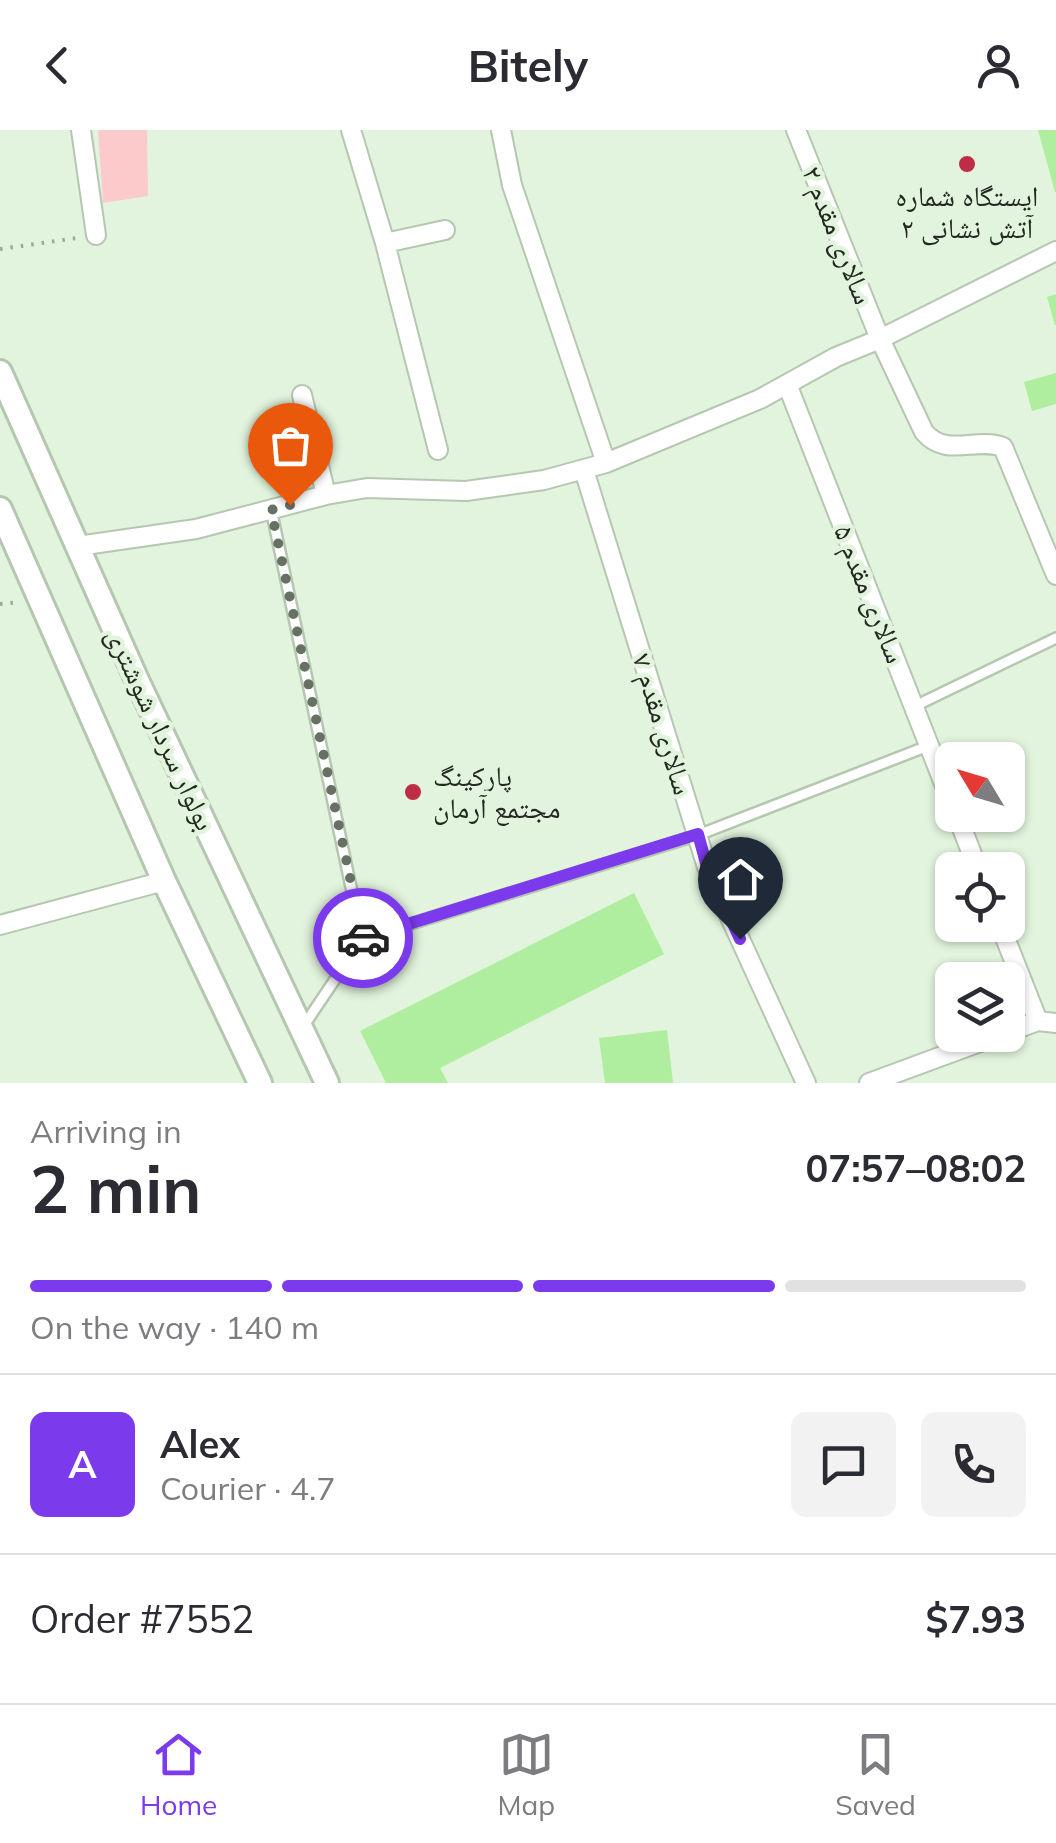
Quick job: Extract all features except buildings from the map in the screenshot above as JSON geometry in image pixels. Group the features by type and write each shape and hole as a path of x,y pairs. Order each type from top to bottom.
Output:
{"street":[{"path":"81,130 96,235"},
{"path":"351,130 385,243 438,450"},
{"path":"501,130 512,185 606,464"},
{"name":"سالاری مقدم ۲","path":"796,130 880,340 924,432 942,446 992,443 1003,448 1056,574"},
{"path":"385,243 445,230"},
{"path":"78,546 196,529 326,494 367,488 466,491 544,480 606,464 760,399 1056,251"},
{"name":"بولوار سردار شوشتری","path":"0,372 136,678 327,1083"},
{"name":"سالاری مقدم ۵","path":"787,384 935,760"},
{"path":"302,395 326,494"},
{"name":"سالاری مقدم ۷","path":"584,470 707,867 806,1083"},
{"name":"بولوار سردار شوشتری","path":"0,509 164,881 260,1083"},
{"path":"0,925 164,881"},
{"path":"1008,942 1047,1022"},
{"path":"869,1083 953,1052"}],"lane":[{"path":"271,510 362,939"},
{"path":"914,706 1056,638"},
{"path":"301,1029 362,939 698,834 929,745"}],"path":[{"path":"0,248 96,235"}],"shaded area":[{"path":"98,130 147,130 148,196 103,203"}],"way so far":[{"path":"290,505 271,510 363,938"}],"place":[{"name":"ایستگاه شماره ۲ آتش نشانی","path":"967,164"},
{"name":"پارکینگ مجتمع آرمان","path":"413,792"}],"route":[{"path":"363,938 698,834 707,867 740,939"}]}
